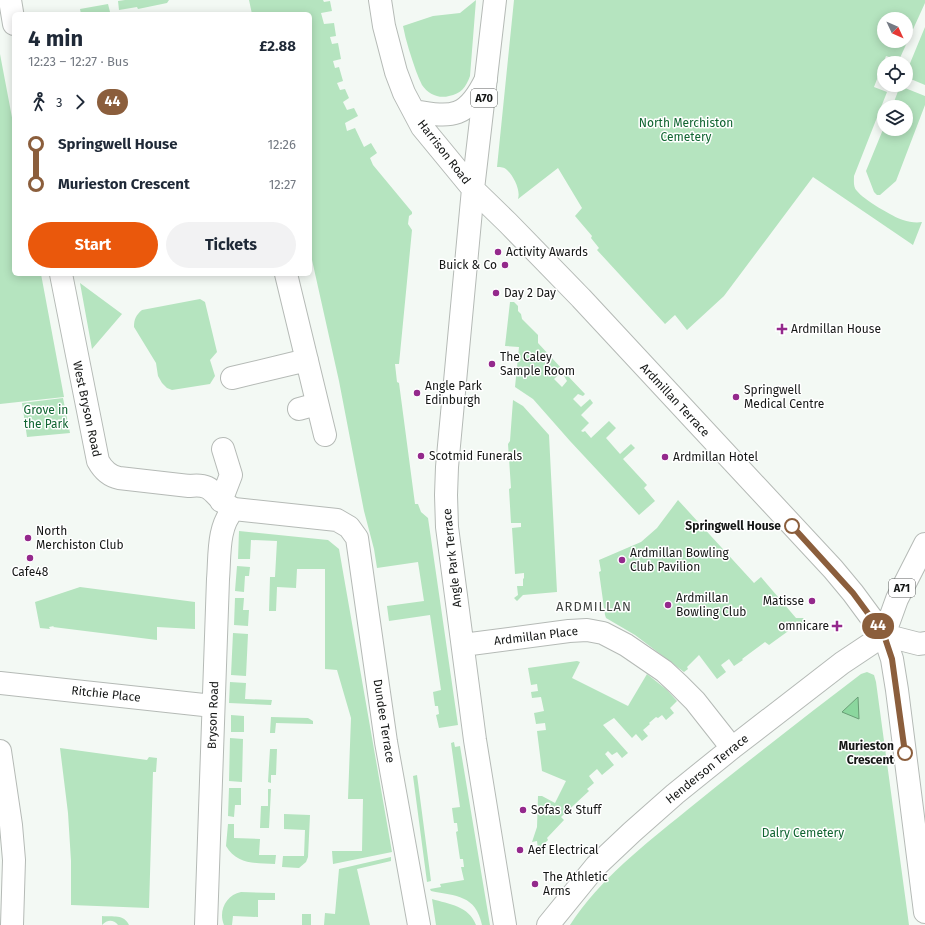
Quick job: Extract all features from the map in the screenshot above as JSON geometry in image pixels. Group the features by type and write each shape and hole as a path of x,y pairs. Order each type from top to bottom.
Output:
{"street":[{"path":"10,0 12,12"},
{"name":"Harrison Road","path":"380,0 384,26 396,72 404,93 422,127 473,189"},
{"name":"A70","path":"473,189 495,0"},
{"path":"414,111 444,116 455,114 465,109 473,102 486,79"},
{"name":"Ardmillan Terrace","path":"473,189 580,298 833,569 884,635 892,659 897,690 925,912"},
{"name":"Angle Park Terrace","path":"473,189 447,467 447,528 475,740 505,925"},
{"name":"West Bryson Road","path":"61,276 78,367 98,461 101,466 110,475 120,478 174,480 189,486 205,486 212,489 227,505"},
{"path":"286,276 307,360 308,406 325,434"},
{"path":"232,378 307,360"},
{"path":"223,449 231,475 227,505"},
{"name":"Dundee Terrace","path":"227,505 318,511 349,526 353,532 358,544 386,742 419,925"},
{"name":"Bryson Road","path":"206,925 220,548 223,528 228,514 227,505"},
{"name":"A71","path":"884,635 897,599 925,544"},
{"name":"Ardmillan Place","path":"463,645 569,631 587,630 603,633 626,645 669,675 695,701 732,748"},
{"path":"884,635 918,644 925,643"},
{"name":"Henderson Terrace","path":"548,925 580,884 614,849 675,794 839,665 884,635"},
{"name":"Ritchie Place","path":"0,683 213,706"},
{"path":"0,751 12,832 14,860 12,925"}],"green space":[{"path":"169,0 167,3 138,9 137,7 119,10 118,1"},
{"path":"249,0 330,1 332,11 321,13 324,24 334,23 336,36 330,37 332,44 338,43 341,59 333,61 335,68 339,67 343,81 337,83 340,90 345,89 349,98 343,102 347,110 354,108 358,116 345,123 347,131 355,128 364,147 371,143 377,153 370,158 373,165 412,212 409,216 408,224 412,230 399,364 395,364 397,382 399,383 415,504 418,504 421,512 428,518 458,725 439,728 436,715 439,714 438,706 435,706 433,692 441,690 430,615 389,621 387,606 424,601 418,562 377,568 374,549 364,511 339,381 312,260 312,12 252,12"},
{"path":"476,0 470,76 465,87 457,94 445,97 434,95 427,91 420,82 403,26 433,16 460,13"},
{"name":"North Merchiston Cemetery","path":"514,0 925,0 913,29 913,12 877,12 877,48 904,48 901,56 877,56 877,79 874,87 877,88 877,92 887,92 884,100 877,100 877,117 854,176 855,188 872,203 903,220 922,222 913,245 813,177 724,296 687,330 675,315 665,324 597,250 599,248 591,238 592,236 575,216 582,208 558,168 518,199 519,195 516,183 512,175 505,168 497,167"},
{"path":"108,4 110,12 81,12 80,9"},
{"path":"925,27 925,85 913,80 913,56"},
{"path":"0,54 12,117 12,276 41,276 64,397 0,404"},
{"path":"913,91 925,96 925,105 896,181 880,195 877,195 874,192 866,171 880,136 913,136 913,100 895,100 898,92"},
{"path":"80,283 122,314 92,349"},
{"path":"200,299 205,302 217,352 210,360 215,376 210,384 172,390 167,388 162,383 158,376 156,363 134,327 135,319 142,310"},
{"path":"510,302 514,302 518,306 518,311 521,314 522,319 538,335 538,343 563,370 554,379 562,387 567,381 564,376 566,374 585,394 583,396 578,394 573,399 581,407 590,399 593,403 581,415 589,423 581,431 585,431 591,438 609,421 616,428 606,438 620,454 631,444 635,448 623,459 647,485 644,488 655,501 639,515 533,399 515,387 519,347 505,346"},
{"name":"Grove in the Park","path":"63,398 70,433 27,437 22,403"},
{"path":"513,400 523,406 549,435 557,592 523,595 517,601 514,598 518,595 517,586 523,586 524,573 515,574 512,528 521,527 521,523 511,523 509,489 511,488 508,444 510,441"},
{"path":"678,500 754,583 761,577 796,618 803,618 806,621 800,626 798,624 769,645 765,642 734,666 729,659 721,665 726,672 717,679 699,655 684,672 635,635 606,618 605,615 599,572 601,571 599,560 641,542 657,528"},
{"path":"239,531 328,540 339,549 392,852 333,864 332,851 362,851 363,799 348,799 351,718 337,670 325,669 325,569 297,569 296,588 277,587 276,611 269,611 270,577 275,577 277,541 251,540 250,559 238,559"},
{"path":"237,566 250,567 249,576 245,576 244,592 235,591"},
{"path":"80,587 195,602 195,629 157,627 157,640 53,627 54,626 49,627 50,629 40,628 35,602"},
{"path":"235,598 244,598 243,610 249,610 248,626 234,625"},
{"path":"233,633 248,634 246,676 231,675"},
{"path":"577,661 580,662 572,678 628,706 647,674 667,690 677,701 670,708 674,713 666,720 662,715 658,718 656,717 649,723 650,724 643,730 648,736 642,741 636,734 632,738 614,718 603,725 628,753 622,758 617,752 612,755 608,751 605,754 614,765 602,775 597,769 589,776 594,783 587,789 589,791 561,817 564,820 547,838 548,840 543,845 542,853 538,849 537,841 532,842 537,827 538,796 542,796 555,803 566,781 542,771 537,731 546,730 545,723 536,724 534,713 544,711 541,697 532,698 531,692 538,691 537,684 531,685 528,668"},
{"name":"Dalry Cemetery","path":"867,672 874,675 876,682 909,925 570,925 582,908 609,878 654,837 773,742 861,674"},
{"path":"230,682 246,683 245,699 272,700 271,705 229,703"},
{"path":"231,715 244,716 244,732 231,732"},
{"path":"271,717 308,718 313,721 313,724 276,723 275,733 270,733"},
{"path":"230,738 243,739 242,782 229,781"},
{"path":"454,742 455,747 460,746 490,925 482,925 479,915 470,902 457,896 431,891 430,889 441,887 440,884 464,880 461,867 464,867 463,859 460,859 456,832 458,831 457,823 454,823 452,808 460,807 451,743"},
{"path":"60,748 147,760 149,757 157,758 156,772 153,772 149,908 71,905 71,861 68,813"},
{"path":"270,749 277,749 276,775 271,775 271,783 268,782"},
{"path":"417,775 431,881 427,882 413,776"},
{"path":"229,788 241,788 241,805 235,805 234,817 228,816"},
{"path":"268,789 271,789 269,828 260,828 261,806 268,806"},
{"path":"284,814 310,815 308,857 306,862 299,868 282,867 283,856 304,856 305,830 284,829"},
{"path":"228,824 234,824 234,838 260,839 259,855 276,855 275,864 248,862 241,860 230,852 226,846"},
{"path":"391,857 391,861 357,869 370,925 324,925 325,913 335,914 339,869"},
{"path":"241,892 275,893 275,900 258,900 258,917 233,916 232,925 224,925 222,914 227,900 231,896"},
{"path":"432,899 458,907 469,914 476,925 436,925"},
{"path":"302,914 311,914 311,925 302,925"},
{"path":"102,916 114,916 124,919 129,925 118,925 110,921 102,925"}],"shaded area":[{"path":"858,697 859,719 842,712"}],"bus line":[{"name":"44","path":"792,526 833,569 884,635 892,659 905,753"}],"place":[{"name":"Activity Awards","path":"498,252"},
{"name":"Buick & Co","path":"505,265"},
{"name":"Day 2 Day","path":"496,293"},
{"name":"Ardmillan House","path":"782,329"},
{"name":"The Caley Sample Room","path":"492,364"},
{"name":"Angle Park Edinburgh","path":"417,393"},
{"name":"Springwell Medical Centre","path":"736,397"},
{"name":"Scotmid Funerals","path":"421,456"},
{"name":"Ardmillan Hotel","path":"665,457"},
{"name":"Springwell House","path":"792,526"},
{"name":"North Merchiston Club","path":"28,538"},
{"name":"Cafe48","path":"30,558"},
{"name":"Ardmillan Bowling Club Pavilion","path":"622,560"},
{"name":"Matisse","path":"812,601"},
{"name":"Ardmillan Bowling Club","path":"668,605"},
{"name":"omnicare","path":"837,626"},
{"name":"Murieston Crescent","path":"905,753"},
{"name":"Sofas & Stuff","path":"523,810"},
{"name":"Aef Electrical","path":"520,850"},
{"name":"The Athletic Arms","path":"535,884"}],"district":[{"name":"ARDMILLAN","path":"594,606"}]}
